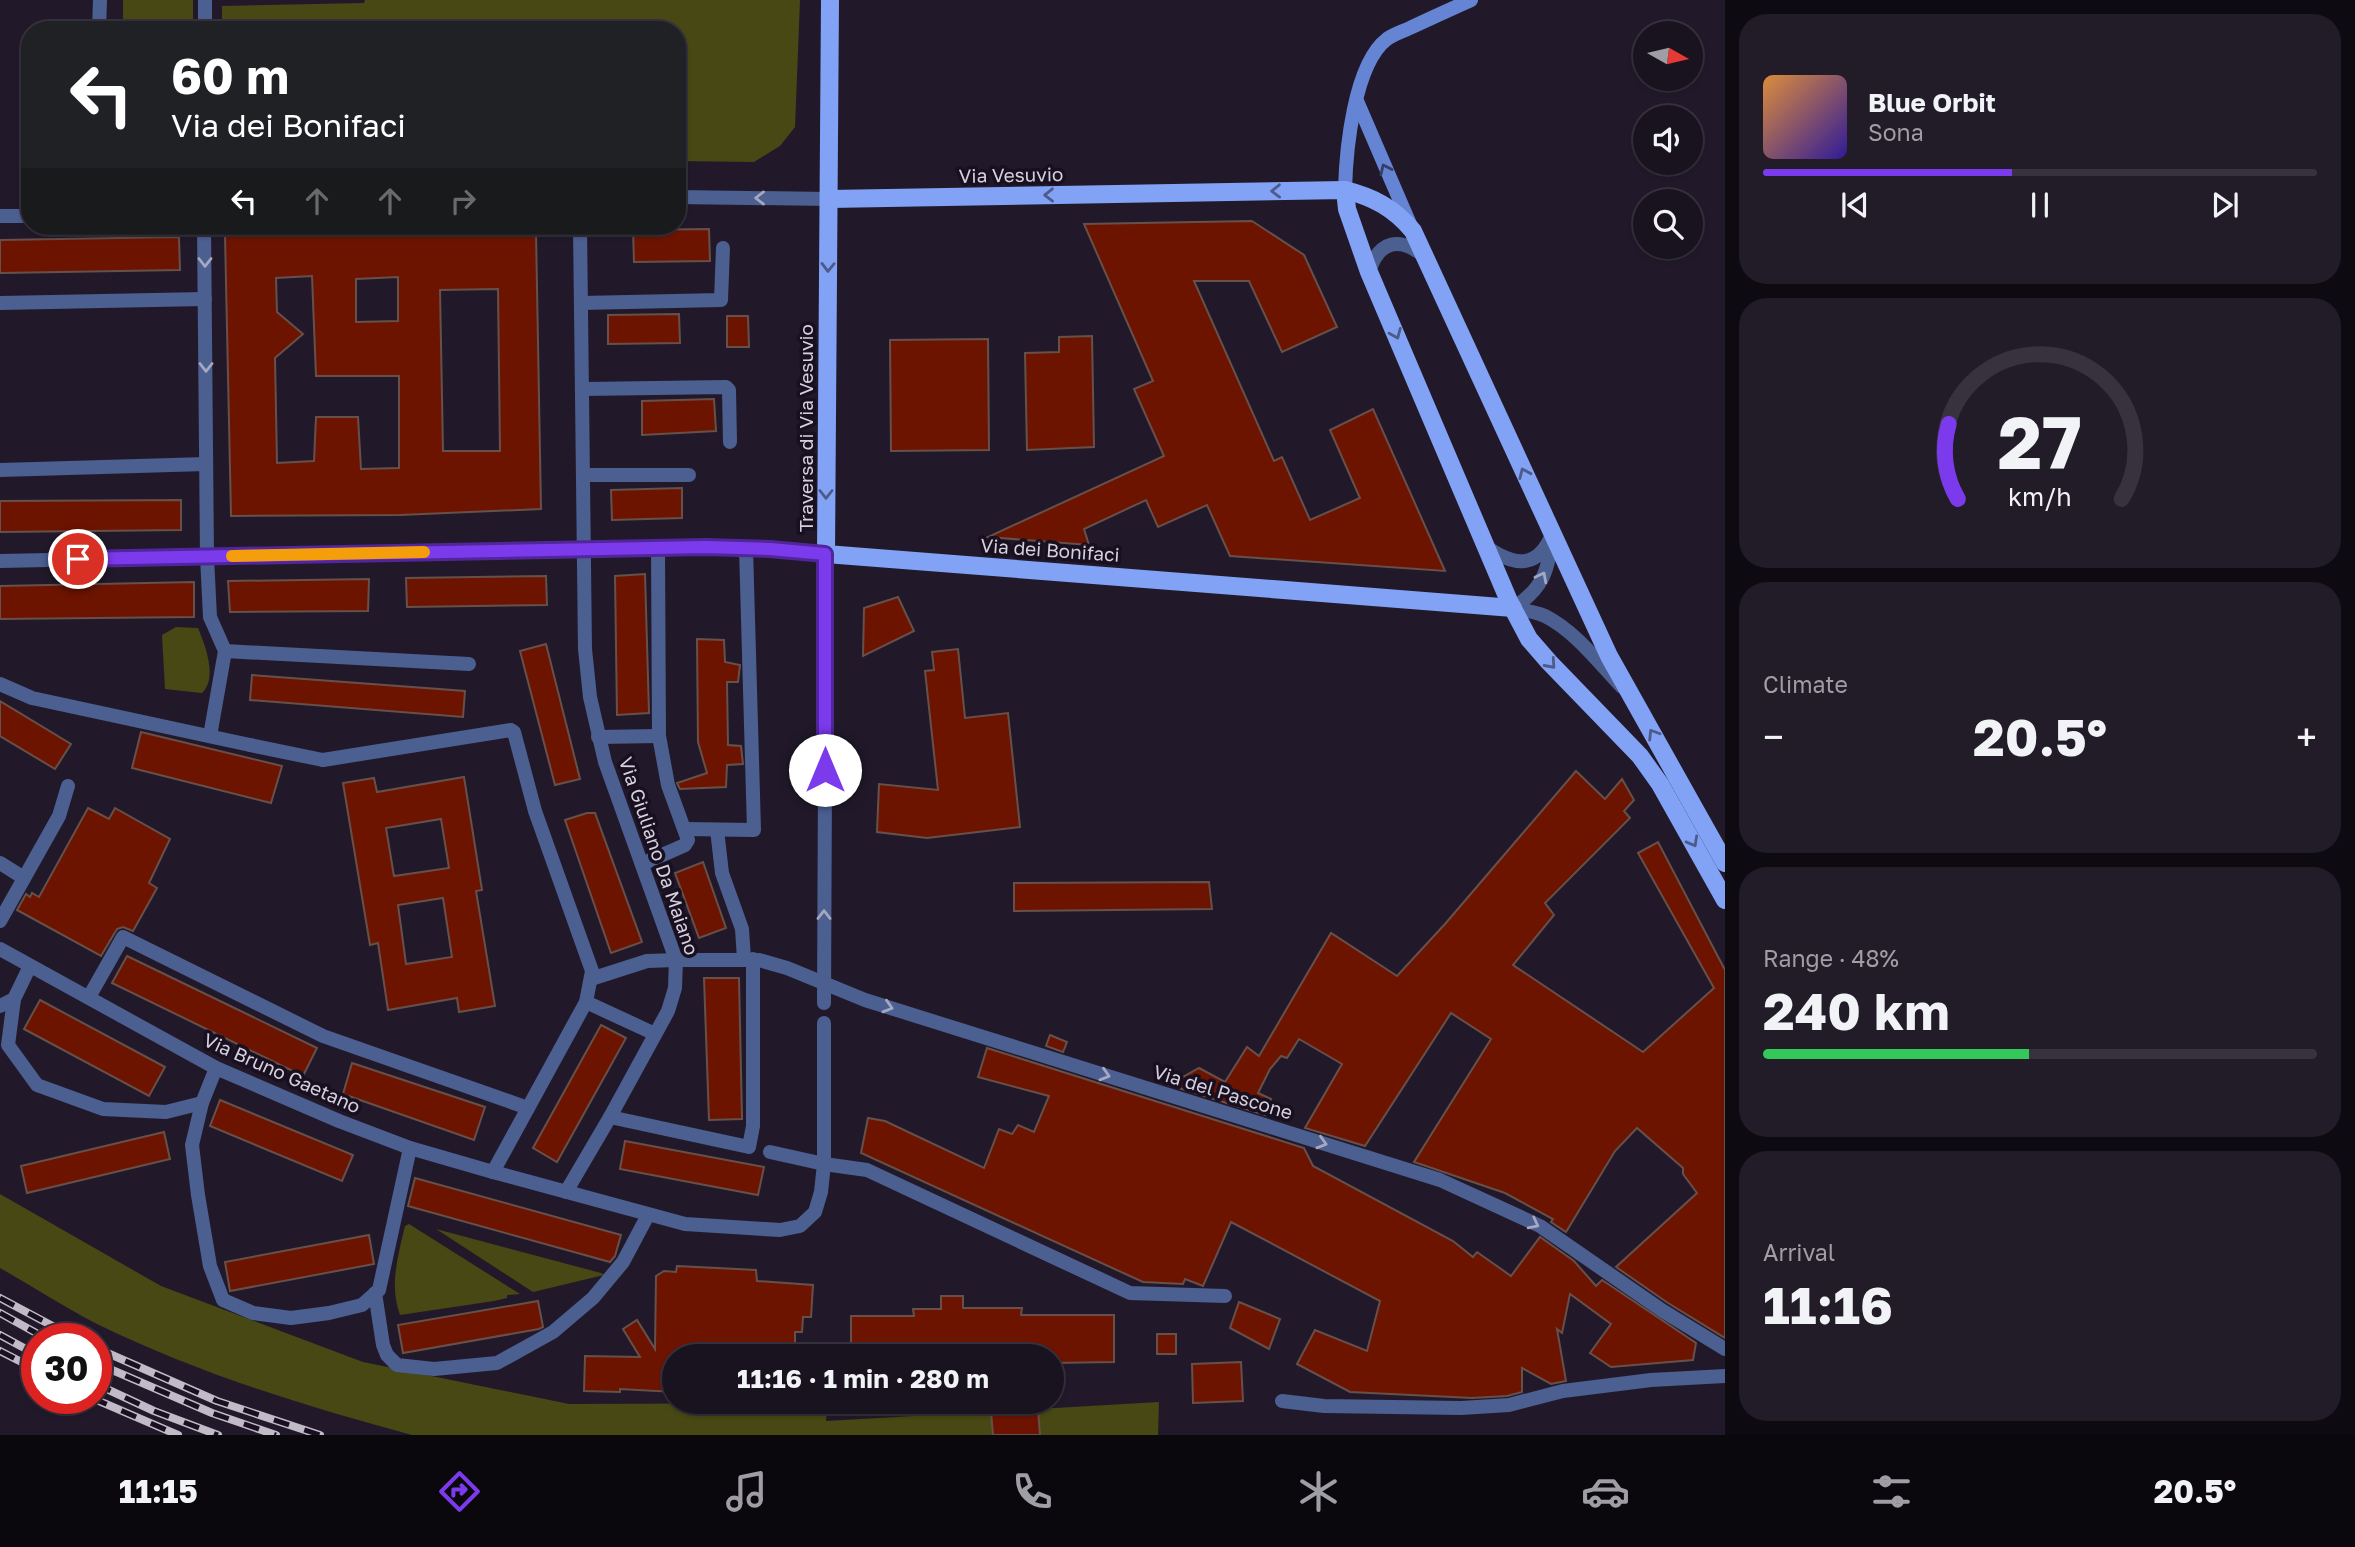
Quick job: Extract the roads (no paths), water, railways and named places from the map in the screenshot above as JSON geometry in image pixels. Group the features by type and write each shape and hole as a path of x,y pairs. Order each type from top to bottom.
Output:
{"main road":[{"name":"Traversa di Via Vesuvio","path":"825,554 830,0"},
{"path":"1471,0 1389,38 1372,53 1363,72 1356,100 1345,169 1347,209 1369,272 1485,546 1529,639 1632,748 1660,784 1725,900"},
{"path":"1356,100 1552,535 1630,696 1725,863"},
{"name":"Via Vesuvio","path":"829,199 1345,190 1380,202 1399,215 1413,231"},
{"name":"Via dei Bonifaci","path":"825,554 1513,608"}],"street":[{"path":"99,21 100,0"},
{"path":"205,0 205,21"},
{"name":"Via Vesuvio","path":"686,197 829,199"},
{"path":"0,216 21,216"},
{"path":"204,235 210,617 225,651 210,736"},
{"name":"Via Giuliano Da Maiano","path":"566,1192 655,1034 674,996 677,979 676,960 598,737 590,697 585,649 580,235"},
{"path":"1369,272 1381,249 1391,244 1403,244 1426,258"},
{"path":"581,303 722,300 723,248"},
{"path":"0,303 205,299"},
{"path":"583,389 726,387 729,390 730,442"},
{"path":"0,470 206,464"},
{"path":"583,475 689,475"},
{"path":"1485,546 1501,557 1526,561 1538,556 1552,535"},
{"path":"1513,608 1530,597 1542,580 1548,564 1552,535"},
{"path":"642,864 685,845 688,840 674,807 659,736 658,548"},
{"name":"Via dei Bonifaci","path":"0,561 658,548 746,548 825,554"},
{"path":"685,829 754,830 746,548"},
{"name":"Traversa di Via Vesuvio","path":"824,983 825,554"},
{"path":"1513,608 1545,616 1558,624 1584,647 1630,696"},
{"path":"225,651 469,664"},
{"path":"0,684 32,698 323,760 514,731 535,811 591,963 591,979 586,1002 493,1172"},
{"path":"598,737 659,736"},
{"path":"0,921 59,816 68,786"},
{"path":"610,1117 749,1147 753,1126 748,959 738,916 723,879 717,830"},
{"path":"0,863 24,878"},
{"path":"89,997 123,937 344,1045 528,1108"},
{"name":"Via Bruno Gaetano","path":"0,948 216,1068 339,1121 410,1148 566,1192"},
{"name":"Via del Pascone","path":"591,979 643,962 748,959 773,963 866,1000 1440,1180 1540,1226 1663,1311 1725,1349"},
{"path":"30,966 15,999 8,1045 37,1085 103,1109 166,1112 202,1103"},
{"path":"824,983 824,1003"},
{"path":"0,1006 15,999"},
{"path":"586,1002 655,1034"},
{"path":"566,1192 685,1224 771,1230 800,1226 815,1212 824,1164 824,1023"},
{"path":"216,1068 202,1103 192,1145 198,1195 210,1266 223,1300 253,1313 291,1318 329,1313 362,1305 379,1290 410,1148"},
{"path":"770,1152 867,1170 1130,1293 1225,1296"},
{"path":"375,1293 383,1345 387,1355 397,1365 434,1369 497,1363 554,1332 593,1297 623,1262 648,1215"},
{"path":"1282,1401 1324,1406 1461,1409 1509,1405 1563,1391 1651,1380 1725,1376"}],"railway":[{"path":"0,1298 47,1323"},
{"path":"0,1313 21,1325"},
{"path":"0,1335 21,1346"},
{"path":"0,1351 21,1362"},
{"path":"112,1355 217,1401 320,1435"},
{"path":"112,1370 212,1413 276,1435"},
{"path":"112,1391 154,1411 218,1435"},
{"path":"112,1407 178,1435"}]}
